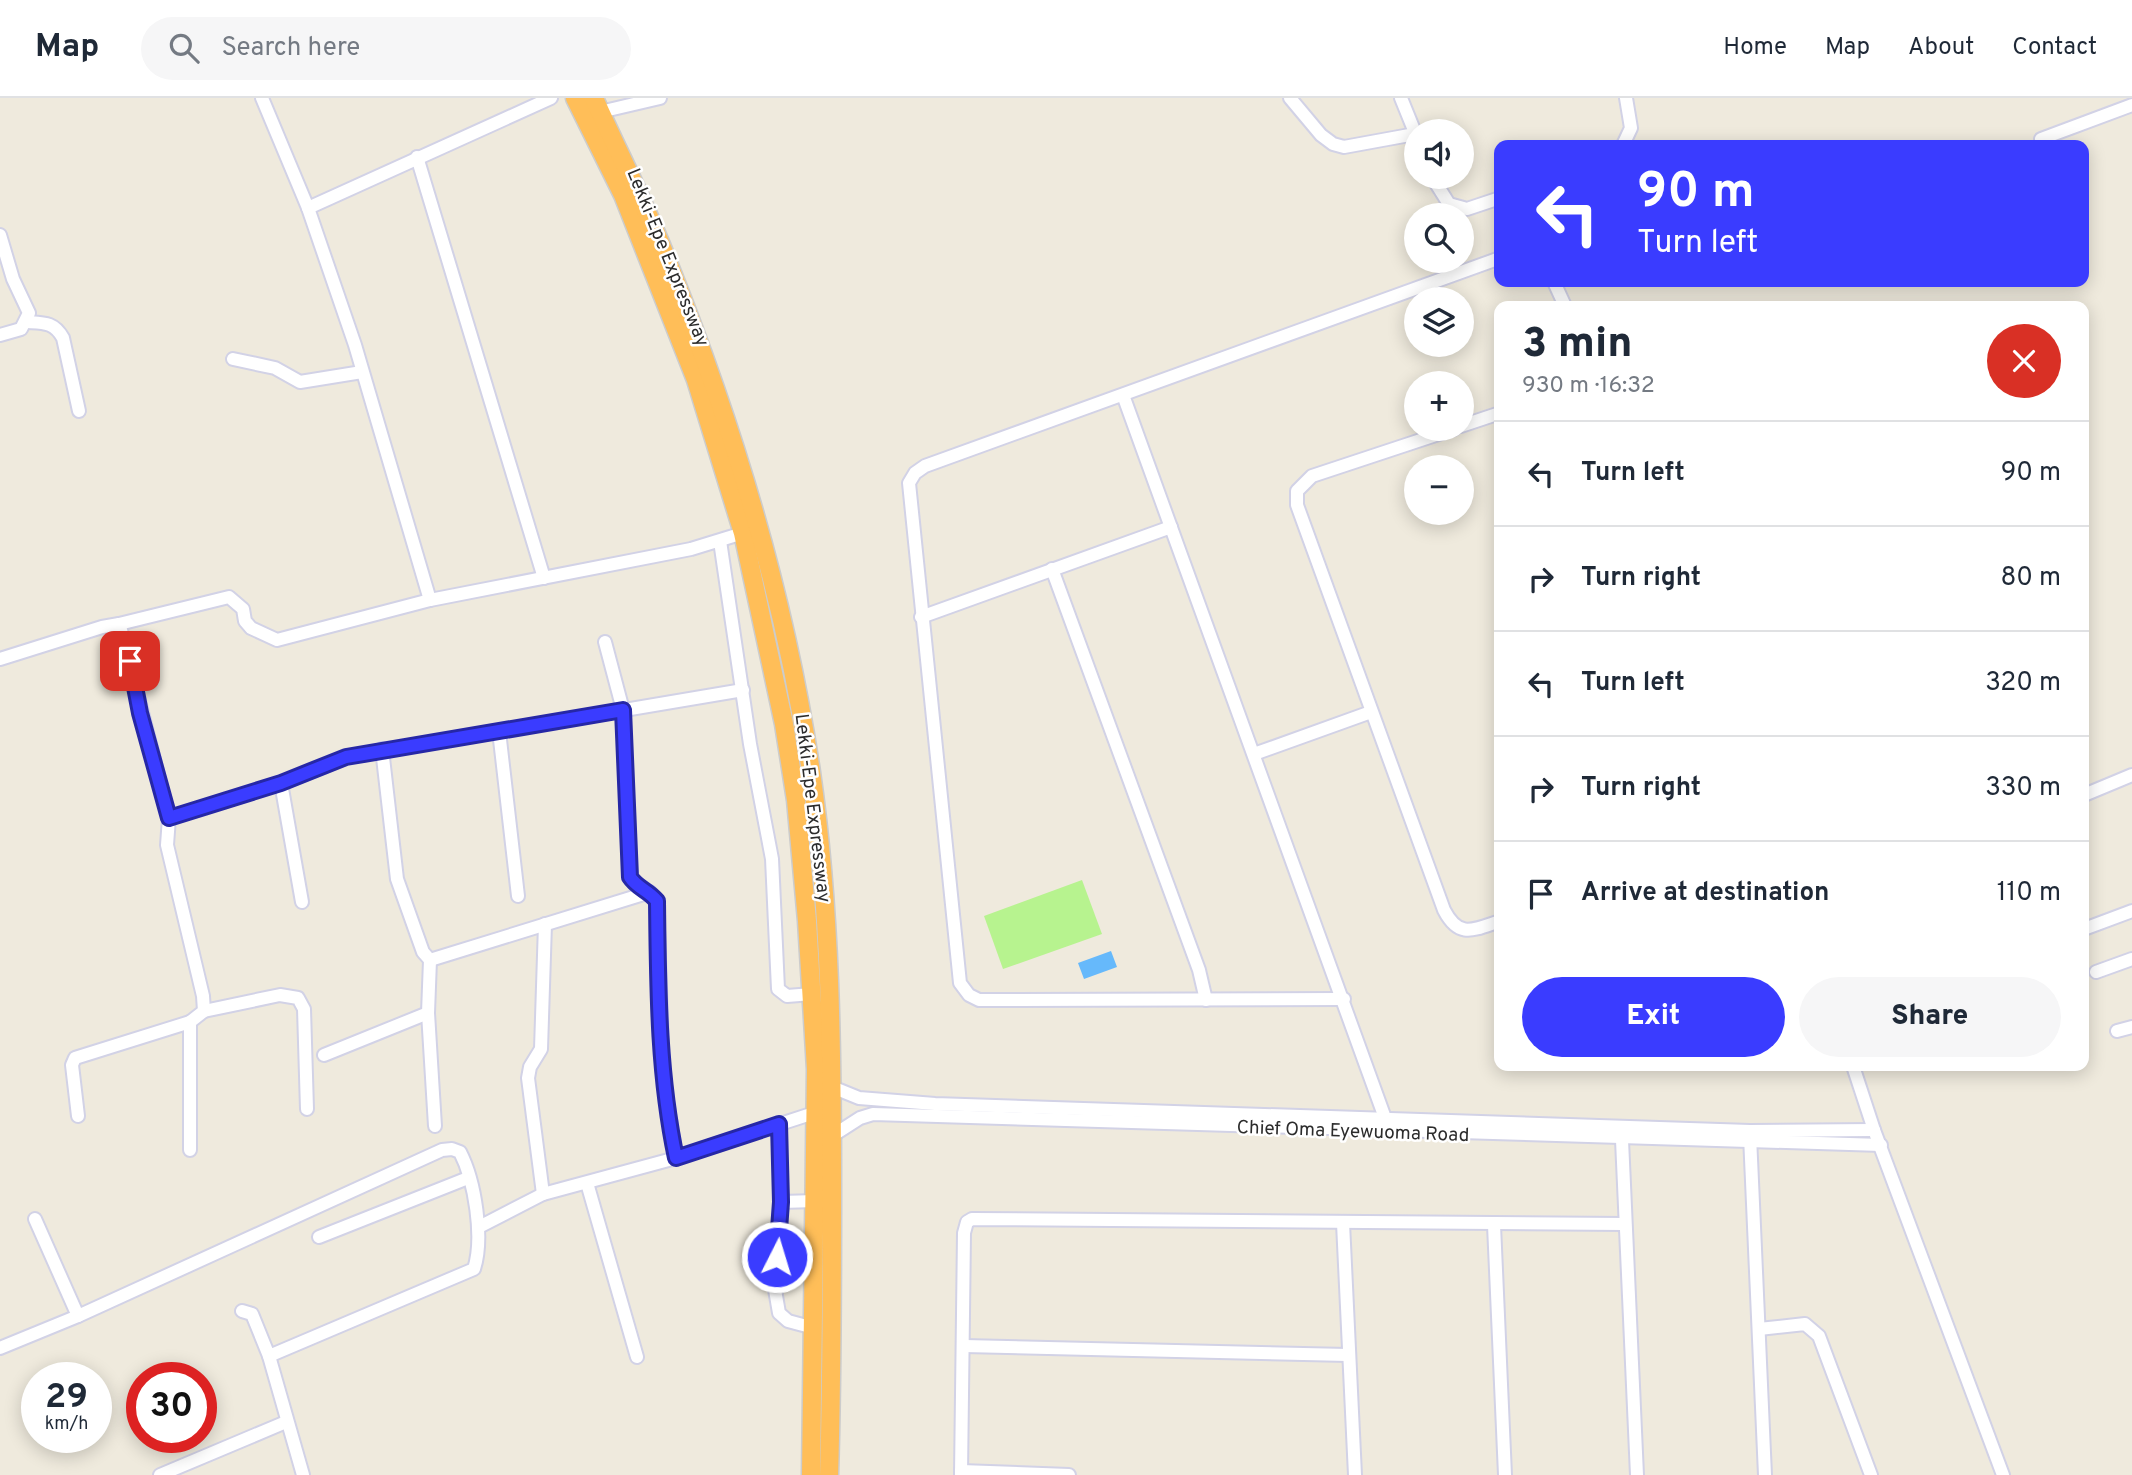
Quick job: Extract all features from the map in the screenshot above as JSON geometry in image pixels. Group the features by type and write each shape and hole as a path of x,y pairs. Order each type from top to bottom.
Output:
{"highway":[{"name":"Lekki-Epe Expressway","path":"575,98 623,195 696,380 743,533 784,724 796,800 812,994 817,1112 811,1475"},
{"name":"Lekki-Epe Expressway","path":"597,105 666,256 710,370 776,602 811,775 825,908 832,1087 829,1475"}],"street":[{"path":"262,98 308,208 362,372 430,600"},
{"path":"308,208 551,98"},
{"path":"597,105 660,98"},
{"path":"1290,98 1333,144 1344,147 1404,136"},
{"path":"1401,98 1410,119"},
{"path":"1625,140 1631,128 1626,98"},
{"path":"2041,139 2132,105"},
{"path":"417,158 544,578"},
{"path":"1440,189 1449,204 1466,209 1494,200"},
{"path":"0,235 13,279 29,313 27,322 21,329 0,335"},
{"path":"1344,999 978,1000 968,995 960,983 909,483 915,473 925,466 1494,260"},
{"path":"27,322 52,324 58,329 63,338 79,411"},
{"path":"233,359 275,368 300,382 362,372"},
{"path":"1124,395 1344,999 1385,1124"},
{"path":"1474,422 1494,415"},
{"path":"1418,441 1312,476 1297,491 1303,527 1451,924 1469,930 1494,923"},
{"path":"921,617 1171,527"},
{"path":"0,659 119,624 229,597 243,609 245,621 251,628 277,640 430,600 720,541 743,533"},
{"path":"720,541 772,859 778,989 787,996 812,994"},
{"path":"1052,569 1199,970 1206,1000"},
{"path":"729,592 753,587"},
{"path":"119,624 169,818 167,845 180,892 204,1011"},
{"path":"605,642 623,710 630,877 636,886 650,892 657,901 661,1050 667,1116 676,1158"},
{"path":"169,818 281,783 346,757 743,690"},
{"path":"1254,754 1371,712"},
{"path":"499,731 518,896"},
{"path":"382,750 397,879 423,952 430,960 428,1013 435,1126"},
{"path":"2089,792 2132,775"},
{"path":"281,783 302,901"},
{"path":"430,960 650,892"},
{"path":"2089,927 2132,911"},
{"path":"543,1194 528,1078 530,1067 541,1049 545,924"},
{"path":"2096,972 2132,959"},
{"path":"78,1116 72,1065 75,1058 190,1022 204,1011 280,995 298,998 304,1009 307,1109"},
{"path":"324,1055 428,1013"},
{"path":"190,1022 190,1150"},
{"path":"2118,1031 2132,1027"},
{"path":"1855,1071 1874,1130 2003,1475"},
{"name":"Chief Oma Eyewuoma Road","path":"832,1087 859,1098 935,1104 1750,1137 1881,1145"},
{"path":"479,1227 543,1194 676,1158 817,1112"},
{"name":"Chief Oma Eyewuoma Road","path":"832,1136 860,1118 873,1114 1385,1124 1622,1140 1874,1130"},
{"path":"779,1124 781,1202 774,1284 779,1313 788,1321 814,1328"},
{"path":"1750,1137 1765,1475"},
{"path":"1622,1140 1637,1475"},
{"path":"0,1348 78,1316 442,1150 460,1152 479,1227 479,1255 474,1269 269,1356"},
{"path":"319,1237 468,1178"},
{"path":"587,1183 637,1357"},
{"path":"781,1202 816,1201"},
{"path":"35,1219 78,1316"},
{"path":"1069,1475 961,1473 964,1233 967,1222 972,1219 1624,1224"},
{"path":"1343,1223 1355,1475"},
{"path":"1494,1225 1505,1475"},
{"path":"242,1311 252,1314 269,1356 303,1475"},
{"path":"1759,1329 1805,1324 1819,1336 1871,1475"},
{"path":"964,1346 1348,1354"},
{"path":"160,1475 286,1422"}],"green space":[{"path":"1082,880 1102,934 1003,969 984,916"}],"water":[{"path":"1111,951 1117,967 1084,979 1078,963"}],"route":[{"path":"130,661 140,713 169,818 281,783 346,757 623,710 630,877 636,886 650,892 657,901 659,1025 667,1116 676,1158 779,1124 781,1202 777,1257"}]}
